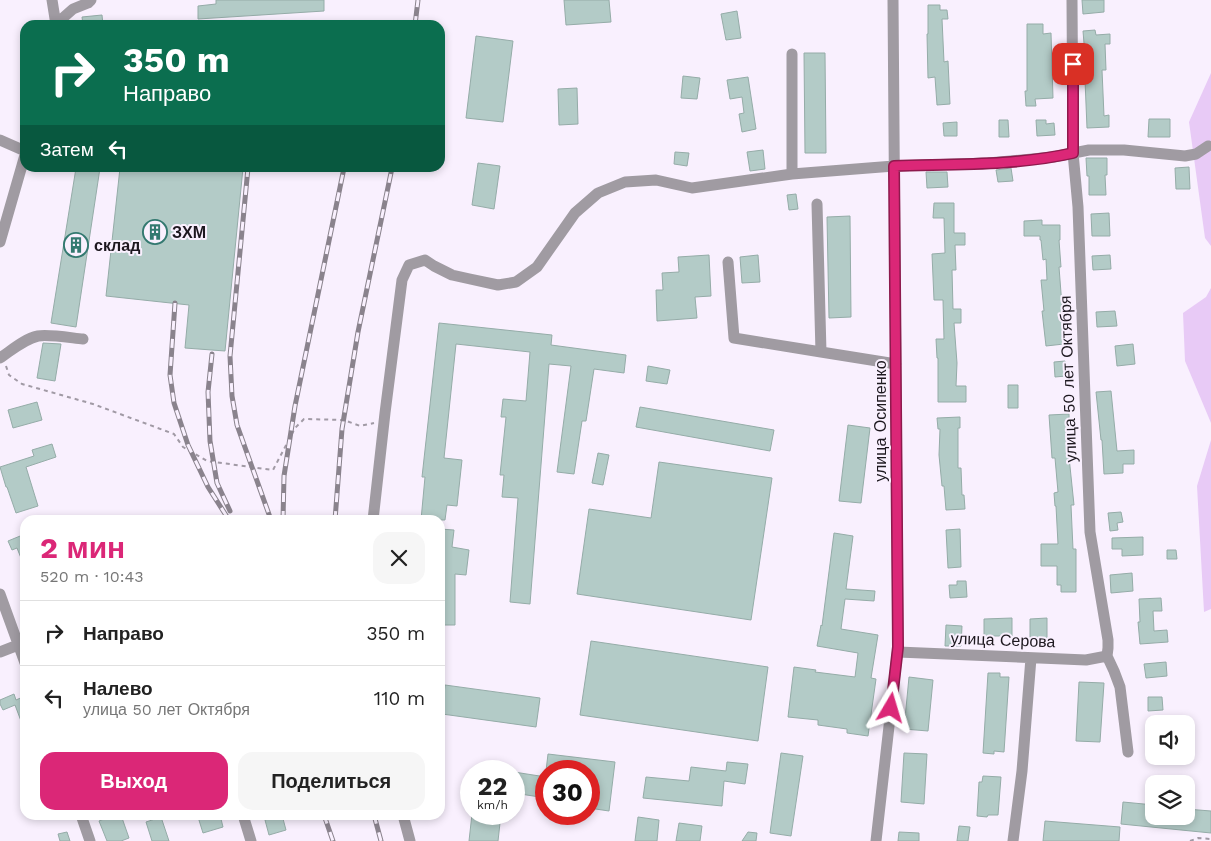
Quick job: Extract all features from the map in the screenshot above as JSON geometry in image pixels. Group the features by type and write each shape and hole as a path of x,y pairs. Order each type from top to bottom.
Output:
{"street":[{"path":"52,0 55,20"},
{"path":"60,20 72,9 91,0"},
{"name":"улица Осипенко","path":"876,841 898,652 893,0"},
{"name":"улица 50 лет Октября","path":"1072,0 1073,153 1078,207 1090,532 1108,640 1107,656 1120,688 1128,752"},
{"path":"792,54 792,174"},
{"path":"0,140 20,150"},
{"path":"374,515 402,280 409,265 425,260 452,275 498,285 516,282 537,267 576,213 598,193 625,182 656,180 692,188 792,174 894,166 988,163 1053,157 1089,150 1124,150 1185,156 1196,154 1208,146"},
{"path":"0,242 20,171"},
{"path":"817,204 821,352"},
{"path":"728,262 734,338 896,364"},
{"path":"1,357 21,343 39,336 83,339"},
{"path":"0,594 20,650"},
{"path":"0,652 18,645"},
{"name":"улица Серова","path":"898,652 1086,660 1107,656"},
{"path":"1013,841 1022,771 1031,658"},
{"path":"82,820 90,841"},
{"path":"245,820 251,841"},
{"path":"404,820 410,841"}],"path":[{"path":"1,357 8,375 22,384 93,404 174,434 183,447 207,461 273,470 294,428 304,419 344,420 360,426 384,422"},
{"path":"1190,841 1198,838 1211,839"}],"shaded area":[{"path":"1211,73 1211,246 1205,238 1189,122"},
{"path":"1211,288 1211,423 1185,361 1183,313 1206,297"},
{"path":"1211,440 1211,609 1204,612 1197,486"}],"building":[{"path":"216,0 324,0 324,11 198,19 198,6 216,4"},
{"path":"564,0 609,0 611,22 566,25"},
{"path":"1082,0 1104,0 1104,12 1083,14"},
{"path":"928,5 940,5 940,10 947,10 948,19 942,19 944,62 948,61 950,104 937,105 935,77 928,78"},
{"path":"737,11 741,38 726,40 721,14"},
{"path":"102,15 102,20 82,20 82,17"},
{"path":"1027,24 1043,24 1043,34 1051,33 1053,98 1035,99 1036,106 1026,106"},
{"path":"1095,30 1096,35 1110,34 1110,44 1105,44 1106,70 1102,70 1104,116 1109,115 1109,127 1087,128 1085,80 1087,80 1083,31"},
{"path":"476,36 513,41 503,122 466,118"},
{"path":"804,53 825,53 826,153 805,153"},
{"path":"683,76 700,78 697,99 681,98"},
{"path":"748,77 756,129 742,132 739,114 744,113 742,97 730,99 727,80"},
{"path":"577,88 578,124 559,125 558,89"},
{"path":"1149,119 1170,119 1170,137 1148,137"},
{"path":"999,120 1008,120 1009,137 999,137"},
{"path":"1036,120 1046,120 1046,124 1054,123 1055,135 1037,136"},
{"path":"957,122 957,136 944,136 943,123"},
{"path":"763,150 765,169 750,171 747,152"},
{"path":"675,152 689,153 687,166 674,164"},
{"path":"1086,158 1107,158 1107,175 1105,175 1106,195 1089,195 1089,176 1087,176"},
{"path":"478,163 500,166 494,209 472,205"},
{"path":"1189,167 1190,189 1176,189 1175,168"},
{"path":"1011,168 1013,181 998,182 996,170"},
{"name":"склад","path":"75,172 99,172 76,327 51,323"},
{"name":"ЗХМ","path":"120,172 243,172 225,351 185,348 189,305 106,296"},
{"path":"926,172 947,172 948,187 927,188"},
{"path":"796,194 798,209 789,210 787,195"},
{"path":"934,203 954,203 954,233 965,233 965,245 955,245 956,270 952,270 953,309 961,309 961,323 954,323 957,363 956,386 966,386 966,402 938,402 936,339 944,339 943,300 934,300 932,254 945,253 944,218 933,218"},
{"path":"1109,213 1110,236 1092,236 1091,214"},
{"path":"850,216 851,317 829,318 827,217"},
{"path":"1042,220 1042,225 1060,225 1061,267 1059,267 1065,323 1063,324 1064,344 1046,346 1041,280 1047,280 1046,259 1043,260 1040,236 1024,236 1024,221"},
{"path":"709,255 711,296 695,297 697,318 657,321 656,290 663,290 662,273 679,272 678,257"},
{"path":"758,255 760,282 742,283 740,257"},
{"path":"1110,255 1111,269 1093,270 1092,256"},
{"path":"1115,311 1117,326 1097,327 1096,312"},
{"path":"439,323 552,335 551,345 626,355 624,373 594,369 586,421 582,421 574,474 557,472 571,366 549,364 530,604 510,602 518,498 502,497 504,475 500,475 506,417 501,417 503,399 526,401 530,352 456,344 444,458 462,460 457,506 447,505 445,520 445,515 421,515 425,477 422,477"},
{"path":"43,343 61,344 55,381 37,378"},
{"path":"1133,344 1135,364 1117,366 1115,346"},
{"path":"1065,361 1066,376 1055,377 1054,362"},
{"path":"648,366 670,370 667,384 646,381"},
{"path":"1008,385 1018,385 1018,408 1008,408"},
{"path":"1111,391 1117,451 1134,450 1134,464 1123,464 1123,473 1104,474 1096,392"},
{"path":"37,402 42,420 13,428 8,410"},
{"path":"640,407 774,430 770,451 636,427"},
{"path":"1069,414 1069,457 1074,505 1071,505 1073,549 1076,549 1076,592 1061,592 1061,585 1057,585 1057,566 1041,566 1041,544 1058,544 1054,493 1058,492 1055,458 1052,458 1049,415"},
{"path":"960,417 960,428 958,428 958,468 961,468 962,495 964,495 965,509 946,510 939,455 940,429 938,429 937,418"},
{"path":"848,425 870,428 861,503 839,501"},
{"path":"52,444 56,457 26,467 38,506 16,513 0,467 34,456 32,450"},
{"path":"598,453 609,455 603,485 592,483"},
{"path":"659,462 772,478 751,620 577,594 589,509 651,518"},
{"path":"1121,512 1123,522 1117,523 1118,530 1110,531 1108,513"},
{"path":"445,529 454,530 452,547 469,550 466,575 455,574 455,625 445,625"},
{"path":"960,529 961,567 948,568 946,530"},
{"path":"834,533 853,536 846,589 875,591 874,601 845,599 841,629 878,635 871,678 876,679 868,736 847,733 847,729 818,725 818,720 788,717 794,667 816,670 815,672 855,677 858,653 817,646 822,626"},
{"path":"20,536 20,556 17,548 12,550 8,541"},
{"path":"1143,537 1143,555 1122,556 1122,549 1112,549 1112,538"},
{"path":"1167,550 1176,550 1177,559 1167,559"},
{"path":"1132,573 1133,591 1111,593 1110,575"},
{"path":"957,581 966,581 967,597 950,598 949,585 957,585"},
{"path":"1161,598 1162,611 1153,611 1154,631 1167,630 1168,642 1140,644 1138,622 1140,622 1139,599"},
{"path":"1012,618 1012,636 984,636 984,619"},
{"path":"1047,618 1047,638 1030,639 1030,619"},
{"path":"946,625 962,626 961,646 945,646"},
{"path":"591,641 768,667 758,741 580,715"},
{"path":"1166,662 1167,676 1146,678 1144,664"},
{"path":"988,673 1000,673 1000,677 1009,677 1004,752 994,751 994,754 983,753"},
{"path":"909,677 933,680 928,731 904,729"},
{"path":"1079,682 1104,683 1100,742 1076,741"},
{"path":"445,685 540,698 536,727 445,714"},
{"path":"14,694 16,700 20,698 20,718 15,705 3,710 0,700"},
{"path":"1148,697 1162,697 1163,710 1148,711"},
{"path":"781,753 803,756 791,836 770,833"},
{"path":"904,753 927,754 924,804 901,802"},
{"path":"548,754 598,760 547,760"},
{"path":"600,760 615,762 609,811 600,810"},
{"path":"727,762 748,764 745,784 724,781 722,806 643,798 646,777 689,781 691,767 726,771"},
{"path":"525,774 535,775 535,796 525,795"},
{"path":"983,776 1001,777 998,815 977,816 979,782 982,782"},
{"path":"1123,802 1145,804 1145,825 1195,825 1195,810 1211,811 1211,833 1121,824"},
{"path":"638,817 659,820 657,841 635,841"},
{"path":"123,820 129,838 121,841 107,841 99,821"},
{"path":"162,820 169,841 152,841 146,822"},
{"path":"199,820 221,820 223,827 203,833"},
{"path":"265,820 283,820 286,830 269,835"},
{"path":"1045,821 1120,827 1119,841 1043,841"},
{"path":"679,823 702,826 700,841 676,841"},
{"path":"471,825 500,825 498,841 469,841"},
{"path":"959,826 970,827 968,841 957,841"},
{"path":"67,832 70,841 60,841 58,834"},
{"path":"748,832 757,833 756,841 742,841"},
{"path":"899,832 919,833 919,841 898,841"}],"railway":[{"path":"416,20 418,0"},
{"path":"248,172 230,356 232,396 237,425 269,515"},
{"path":"283,515 284,476 295,406 343,172"},
{"path":"335,515 342,429 358,332 391,172"},
{"path":"175,303 170,375 174,403 188,445 208,487 226,515"},
{"path":"212,354 208,392 210,441 217,483 230,511"},
{"path":"326,820 333,841"},
{"path":"375,820 381,841"}],"place":[{"name":"ЗХМ","path":"155,232"},
{"name":"склад","path":"76,245"}],"route":[{"path":"891,708 898,647 894,166 988,163 1053,157 1073,153 1073,64"}]}
